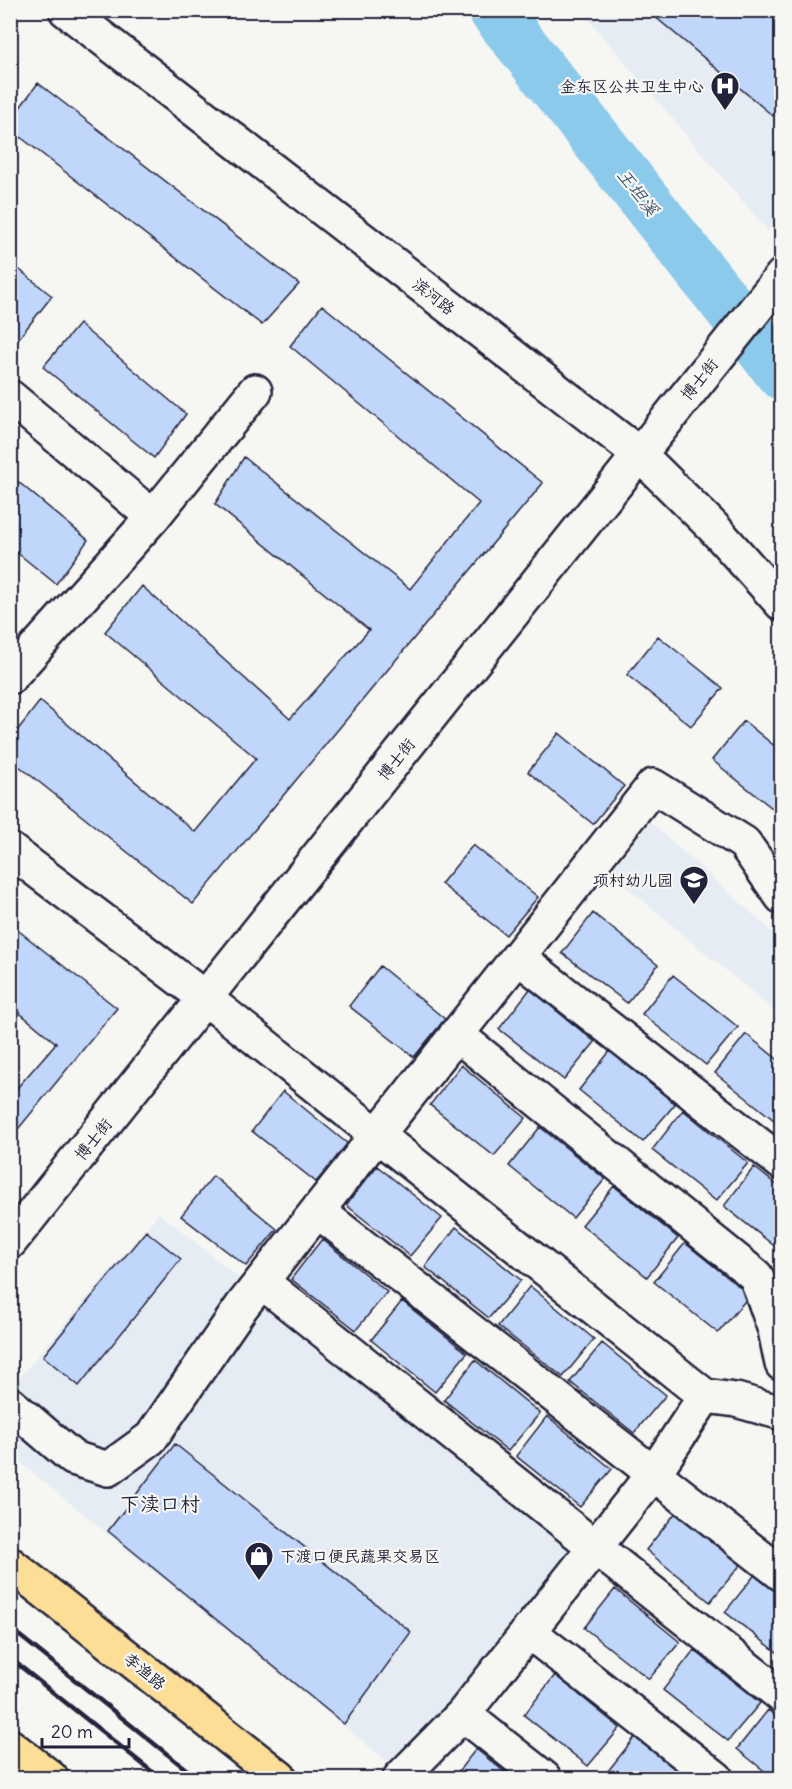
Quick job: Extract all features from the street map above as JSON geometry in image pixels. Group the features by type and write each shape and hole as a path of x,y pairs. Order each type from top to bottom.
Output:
{"main road":[{"name":"李渔路","path":"10,1564 280,1779"},
{"path":"10,1746 51,1779"}],"street":[{"name":"滨河路","path":"66,10 652,438 713,528 782,604"},
{"path":"89,10 652,438"},
{"name":"博士街","path":"10,1242 779,279"},
{"path":"10,677 153,517 255,391"},
{"path":"10,397 153,517"},
{"path":"10,1404 73,1458 108,1469 152,1438 242,1306 319,1212 375,1136 653,786 744,843 782,897"},
{"path":"10,850 204,998 705,1396 736,1400 782,1413"},
{"path":"518,957 782,1163"},
{"path":"456,1034 756,1276 775,1330 782,1364"},
{"path":"319,1212 782,1574"},
{"path":"262,1282 782,1696"},
{"path":"400,1779 463,1714 653,1474 705,1396"},
{"path":"528,1631 716,1779"},
{"path":"463,1714 544,1779"}],"shaded area":[{"name":"金东区公共卫生中心","path":"581,11 781,11 781,214 768,231"},
{"name":"项村幼儿园","path":"650,822 777,936 781,950 781,1016 610,873"},
{"path":"159,1213 596,1566 429,1778 408,1778 23,1465 11,1442 10,1389"}],"building":[{"path":"647,10 755,10 759,13 761,10 782,10 782,104 773,116"},
{"path":"38,83 299,284 262,325 10,129 10,121"},
{"path":"10,262 52,296 15,343 10,339"},
{"path":"322,305 543,483 193,904 10,759 10,740 40,701 195,832 256,758 105,632 142,586 290,719 369,630 215,504 244,457 410,589 479,503 290,346"},
{"path":"79,324 186,414 154,458 43,367"},
{"path":"10,475 88,540 56,584 10,547"},
{"path":"658,636 723,688 691,726 627,675"},
{"path":"744,721 782,752 782,806 777,812 712,760"},
{"path":"559,733 624,786 593,824 528,772"},
{"path":"473,845 538,897 506,935 441,884"},
{"path":"593,913 658,965 627,1003 562,953"},
{"path":"10,924 117,1008 10,1139 10,1096 56,1043 10,1005"},
{"path":"380,966 445,1019 414,1057 349,1006"},
{"path":"673,975 738,1027 706,1065 642,1014"},
{"path":"530,989 595,1042 564,1080 499,1029"},
{"path":"746,1034 782,1063 782,1121 779,1124 715,1073"},
{"path":"610,1051 675,1104 643,1142 579,1090"},
{"path":"461,1065 526,1118 494,1156 430,1105"},
{"path":"283,1091 348,1144 316,1182 252,1131"},
{"path":"683,1110 748,1163 716,1201 652,1150"},
{"path":"540,1127 605,1179 573,1218 509,1166"},
{"path":"377,1166 442,1218 410,1256 346,1205"},
{"path":"754,1167 782,1189 782,1252 724,1206"},
{"path":"213,1176 277,1229 246,1266 181,1216"},
{"path":"614,1186 678,1238 647,1277 582,1225"},
{"path":"456,1227 521,1280 489,1318 425,1267"},
{"path":"146,1231 181,1259 79,1386 43,1356"},
{"path":"322,1239 387,1292 356,1330 291,1279"},
{"path":"685,1243 750,1295 718,1333 654,1282"},
{"path":"530,1286 594,1339 563,1377 498,1326"},
{"path":"402,1301 467,1353 435,1392 371,1340"},
{"path":"602,1343 666,1395 634,1433 570,1382"},
{"path":"475,1360 540,1413 508,1451 444,1400"},
{"path":"547,1416 612,1469 580,1507 516,1456"},
{"name":"下渡口便民蔬果交易区","path":"175,1444 411,1632 344,1724 108,1531"},
{"path":"677,1511 742,1563 710,1602 646,1550"},
{"path":"757,1572 782,1593 782,1656 725,1612"},
{"path":"615,1589 680,1642 649,1679 584,1628"},
{"path":"694,1650 760,1703 728,1741 663,1690"},
{"path":"555,1675 620,1728 588,1766 524,1715"},
{"path":"768,1710 782,1721 782,1778 773,1778 737,1749"},
{"path":"635,1737 686,1778 606,1778 604,1776"},
{"path":"476,1749 512,1778 453,1778"}],"waterway":[{"name":"王坦溪","path":"494,10 782,374"}],"railway":[{"path":"10,1628 197,1778"},
{"path":"10,1658 160,1778"}],"place":[{"name":"金东区公共卫生中心","path":"725,112"},
{"name":"项村幼儿园","path":"694,906"},
{"name":"下渡口便民蔬果交易区","path":"259,1582"}],"district":[{"name":"下渎口村","path":"160,1503"}]}
